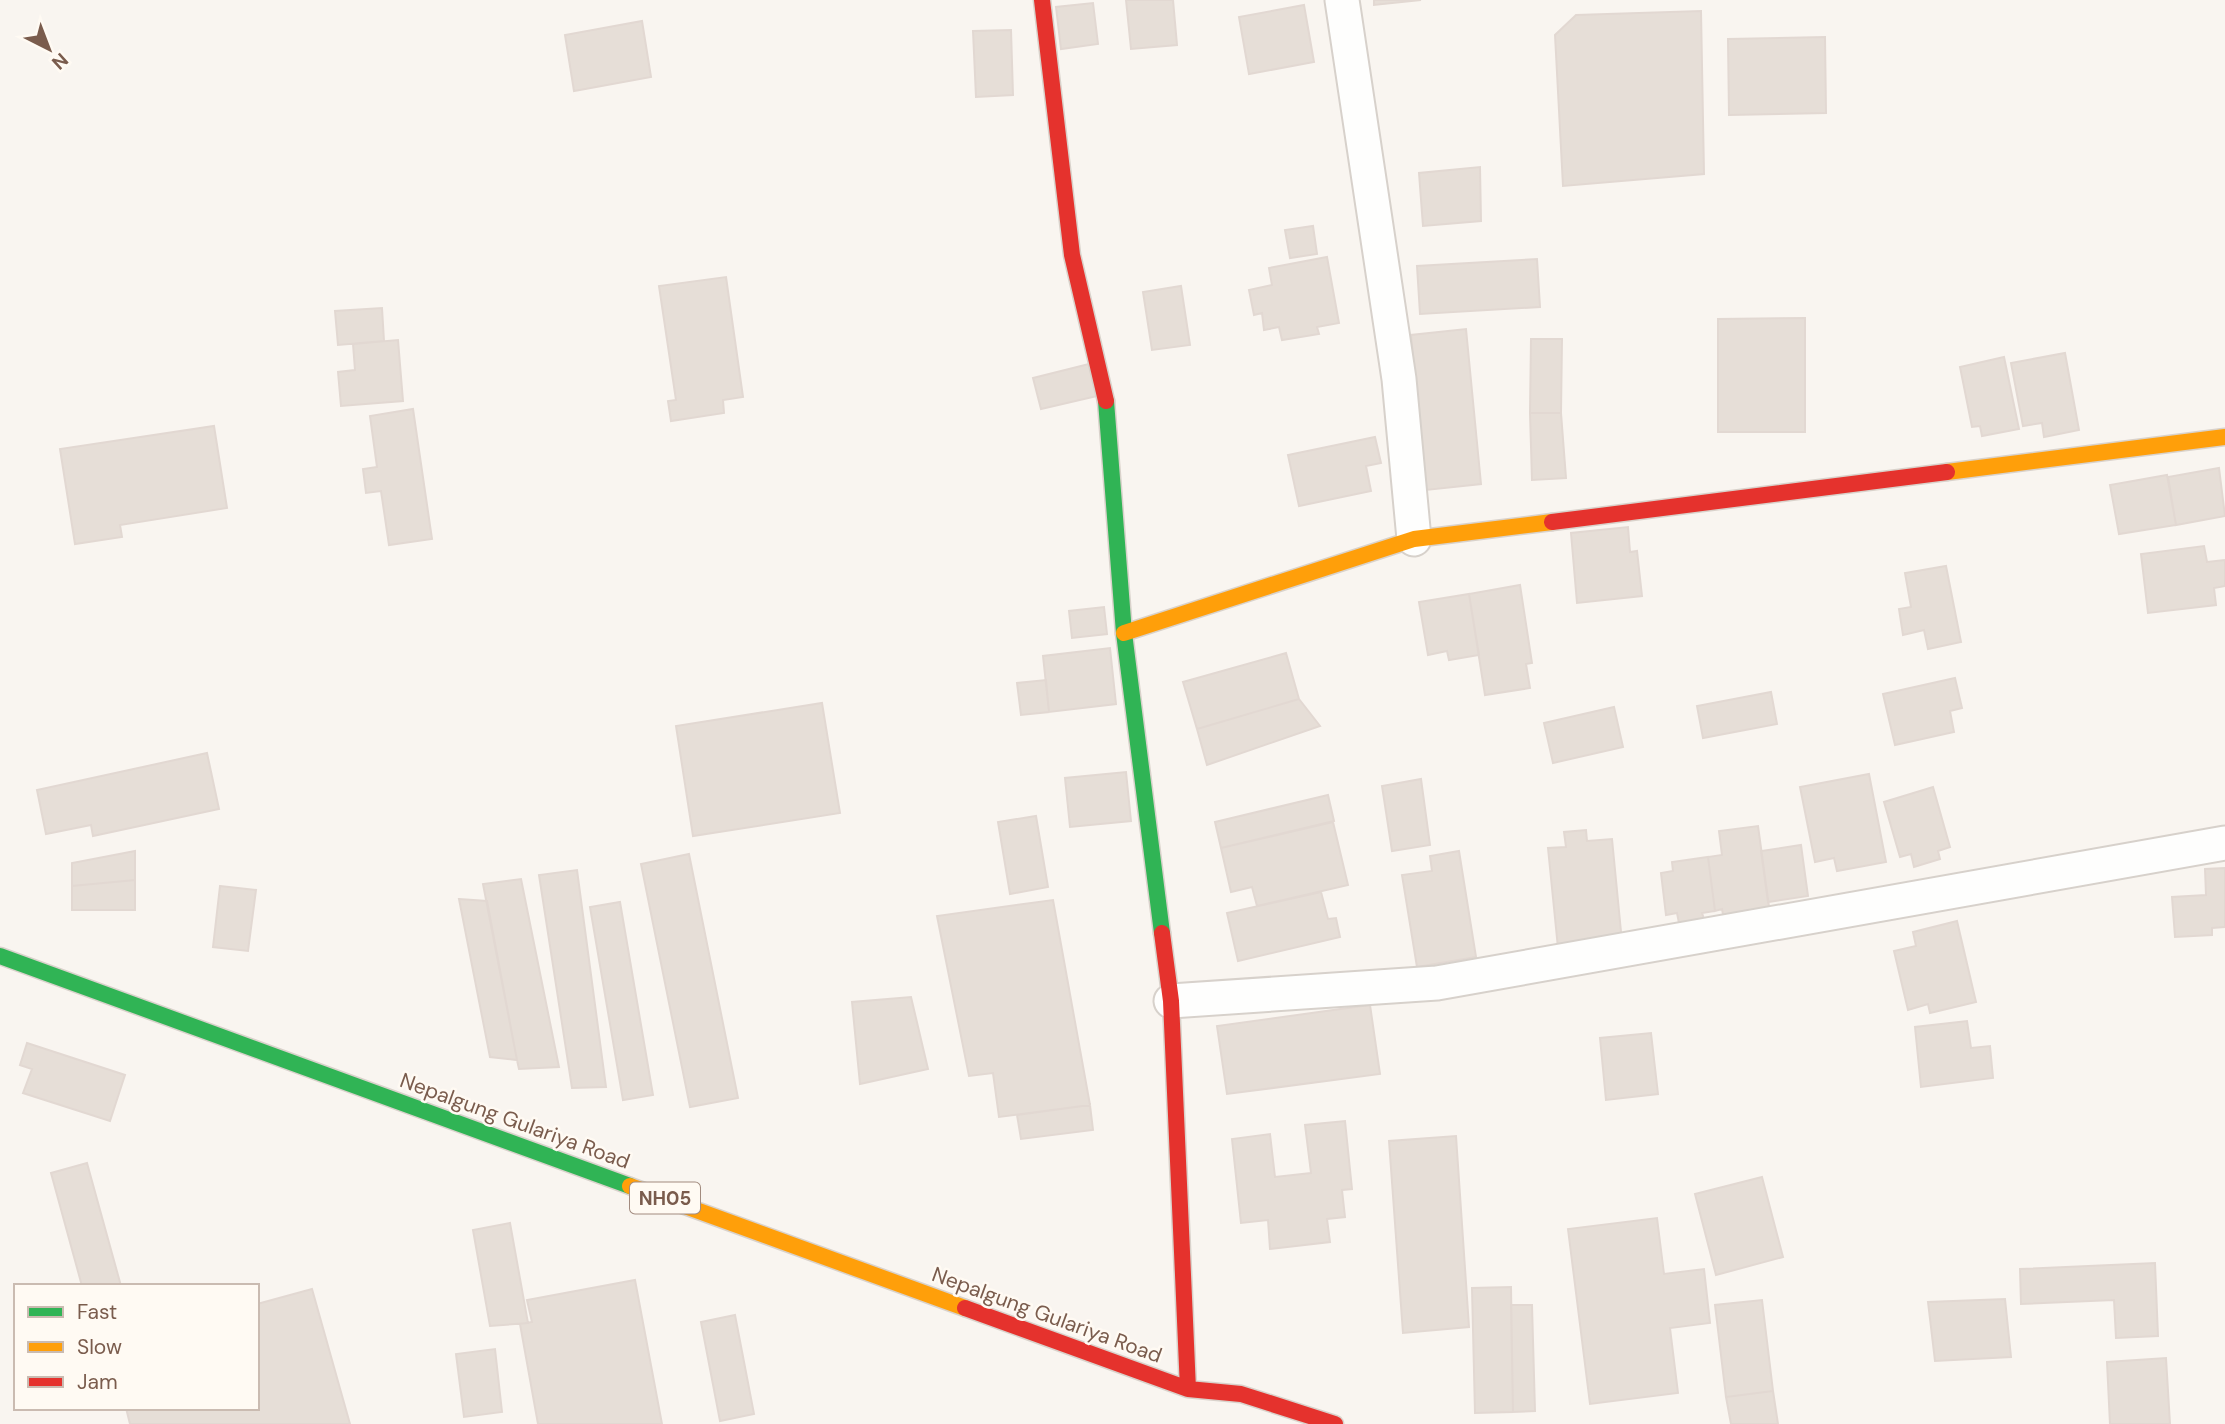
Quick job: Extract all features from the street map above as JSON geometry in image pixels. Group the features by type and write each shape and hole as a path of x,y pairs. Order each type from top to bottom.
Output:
{"street":[{"path":"1042,0 1072,254 1106,397 1125,633 1171,1001 1188,1389"},
{"path":"1342,0 1399,379 1414,539"},
{"path":"1125,633 1414,539 2225,438"},
{"path":"1171,1001 1437,983 2225,843"},
{"name":"Nepalgung Gulariya Road","path":"0,956 1188,1389 1241,1394 1335,1424"}],"building":[{"path":"1126,0 1173,0 1177,45 1131,49"},
{"path":"1374,0 1421,0 1374,5"},
{"path":"1093,3 1098,44 1061,49 1056,7"},
{"path":"1304,5 1314,62 1249,74 1239,17"},
{"path":"1701,11 1704,174 1563,186 1555,35 1576,15"},
{"path":"642,21 651,77 574,91 565,35"},
{"path":"1011,30 1013,95 976,97 973,31"},
{"path":"1825,37 1826,113 1729,115 1728,39"},
{"path":"1480,167 1481,221 1423,226 1419,173"},
{"path":"1313,226 1317,254 1290,258 1285,230"},
{"path":"1327,257 1339,323 1317,327 1319,334 1282,340 1279,327 1264,330 1262,313 1254,315 1249,290 1272,285 1269,268"},
{"path":"1537,259 1540,307 1420,314 1417,266"},
{"path":"726,277 743,397 723,400 724,413 671,421 668,401 676,400 659,286"},
{"path":"1181,286 1190,345 1152,350 1143,292"},
{"path":"382,308 384,341 338,345 335,311"},
{"path":"1805,318 1805,432 1718,432 1718,319"},
{"path":"1466,329 1481,484 1426,490 1411,335"},
{"path":"1531,339 1562,339 1561,413 1530,413"},
{"path":"398,340 403,401 341,406 338,372 355,370 353,344"},
{"path":"2065,353 2079,430 2044,437 2042,423 2023,426 2011,363"},
{"path":"2004,357 2019,429 1982,436 1980,426 1972,427 1960,367"},
{"path":"1089,364 1097,396 1041,409 1033,378"},
{"path":"413,409 432,539 389,545 381,491 366,493 363,469 377,467 370,416"},
{"path":"1530,413 1561,413 1566,478 1532,480"},
{"path":"214,426 227,508 120,525 122,537 75,544 60,449"},
{"path":"1375,437 1381,463 1366,466 1371,491 1299,506 1288,455"},
{"path":"2219,468 2225,516 2176,525 2168,477"},
{"path":"2167,475 2176,525 2119,534 2110,485"},
{"path":"1628,527 1630,552 1637,551 1642,596 1577,603 1571,533"},
{"path":"2204,546 2207,562 2225,560 2225,586 2214,588 2216,605 2148,613 2141,554"},
{"path":"1946,566 1961,642 1928,649 1924,630 1903,635 1899,609 1911,607 1905,573"},
{"path":"1520,585 1532,663 1526,664 1530,688 1485,695 1469,594"},
{"path":"1469,594 1479,655 1449,660 1447,651 1428,655 1419,602"},
{"path":"1104,607 1107,634 1072,638 1069,611"},
{"path":"1110,648 1116,704 1049,712 1043,656"},
{"path":"1286,653 1299,699 1197,729 1183,682"},
{"path":"1955,678 1962,708 1950,711 1954,732 1895,745 1883,694"},
{"path":"1046,680 1049,712 1021,715 1017,683"},
{"path":"1771,692 1777,724 1703,738 1697,706"},
{"path":"1299,699 1320,726 1207,765 1197,729"},
{"path":"822,703 840,813 693,836 676,726"},
{"path":"1614,707 1623,747 1553,763 1544,723"},
{"path":"207,753 219,809 93,836 91,825 46,834 37,790"},
{"path":"1126,772 1131,821 1070,827 1065,778"},
{"path":"1869,774 1886,862 1837,871 1834,858 1815,862 1800,787"},
{"path":"1421,779 1430,845 1392,851 1382,786"},
{"path":"1933,787 1950,847 1938,851 1940,859 1914,867 1911,854 1900,857 1884,802"},
{"path":"1328,795 1334,821 1221,848 1215,822"},
{"path":"1036,816 1048,887 1010,894 998,822"},
{"path":"1333,822 1348,885 1257,906 1252,887 1231,892 1221,848"},
{"path":"1758,826 1770,914 1724,920 1722,909 1715,911 1708,857 1722,855 1719,831"},
{"path":"1586,830 1587,841 1612,839 1622,942 1558,948 1548,848 1566,847 1564,832"},
{"path":"1801,845 1808,896 1768,902 1761,851"},
{"path":"135,851 135,880 72,886 72,863"},
{"path":"1459,851 1476,957 1417,967 1402,875 1432,871 1430,856"},
{"path":"689,854 738,1098 690,1107 641,864"},
{"path":"1708,857 1715,911 1702,913 1704,919 1679,923 1677,913 1666,915 1661,873 1673,871 1672,862"},
{"path":"2225,868 2225,927 2212,928 2212,935 2175,937 2172,897 2206,895 2205,869"},
{"path":"577,870 606,1087 572,1088 539,875"},
{"path":"521,879 559,1067 519,1069 517,1060 483,884"},
{"path":"135,880 135,910 72,910 72,886"},
{"path":"220,886 256,890 248,951 213,947"},
{"path":"1321,892 1328,919 1336,918 1340,937 1238,961 1227,913"},
{"path":"459,899 487,901 517,1060 490,1057"},
{"path":"1053,900 1090,1105 999,1117 993,1073 969,1076 937,916"},
{"path":"620,902 653,1095 623,1100 590,907"},
{"path":"1957,921 1976,1002 1930,1013 1928,1004 1908,1010 1894,951 1916,946 1913,932"},
{"path":"911,997 928,1069 860,1084 852,1002"},
{"path":"1370,1005 1380,1074 1227,1094 1217,1026"},
{"path":"1967,1021 1971,1048 1990,1046 1993,1078 1921,1087 1915,1027"},
{"path":"1651,1033 1658,1094 1606,1100 1600,1038"},
{"path":"27,1043 125,1075 110,1121 23,1093 32,1069 20,1065"},
{"path":"1090,1105 1093,1130 1021,1139 1017,1115"},
{"path":"1345,1121 1352,1189 1342,1190 1345,1217 1327,1219 1330,1242 1270,1249 1268,1220 1241,1223 1232,1139 1270,1134 1275,1177 1311,1173 1305,1125"},
{"path":"1456,1136 1469,1327 1403,1333 1389,1141"},
{"path":"87,1163 120,1284 81,1284 51,1173"},
{"path":"1762,1177 1783,1257 1716,1275 1695,1194"},
{"path":"1657,1218 1664,1274 1704,1269 1710,1323 1670,1328 1678,1393 1590,1404 1568,1229"},
{"path":"510,1223 528,1323 490,1326 473,1230"},
{"path":"2155,1263 2158,1336 2116,1338 2114,1300 2021,1304 2020,1269"},
{"path":"635,1280 662,1424 538,1424 520,1324 532,1322 527,1300"},
{"path":"1511,1287 1513,1412 1475,1413 1472,1288"},
{"path":"312,1289 350,1424 130,1424 126,1410 259,1410 259,1303"},
{"path":"2005,1299 2011,1357 1935,1361 1928,1302"},
{"path":"1762,1300 1773,1391 1726,1397 1715,1305"},
{"path":"1511,1305 1532,1305 1535,1411 1513,1412"},
{"path":"735,1315 754,1414 720,1421 701,1322"},
{"path":"495,1349 502,1412 464,1417 456,1354"},
{"path":"2166,1358 2170,1424 2110,1424 2107,1362"},
{"path":"1773,1391 1778,1424 1731,1424 1726,1397"}],"traffic: fast":[{"path":"1106,401 1124,633 1162,933"},
{"path":"0,956 630,1186"}],"traffic: slow":[{"path":"1947,472 2225,437"},
{"path":"1124,633 1414,539 1552,522"},
{"path":"630,1186 965,1308"}],"traffic: jam":[{"path":"1042,0 1072,255 1106,401"},
{"path":"1552,522 1947,472"},
{"path":"1162,933 1171,1001 1188,1389"},
{"path":"965,1308 1188,1389 1241,1394 1335,1424"}]}
